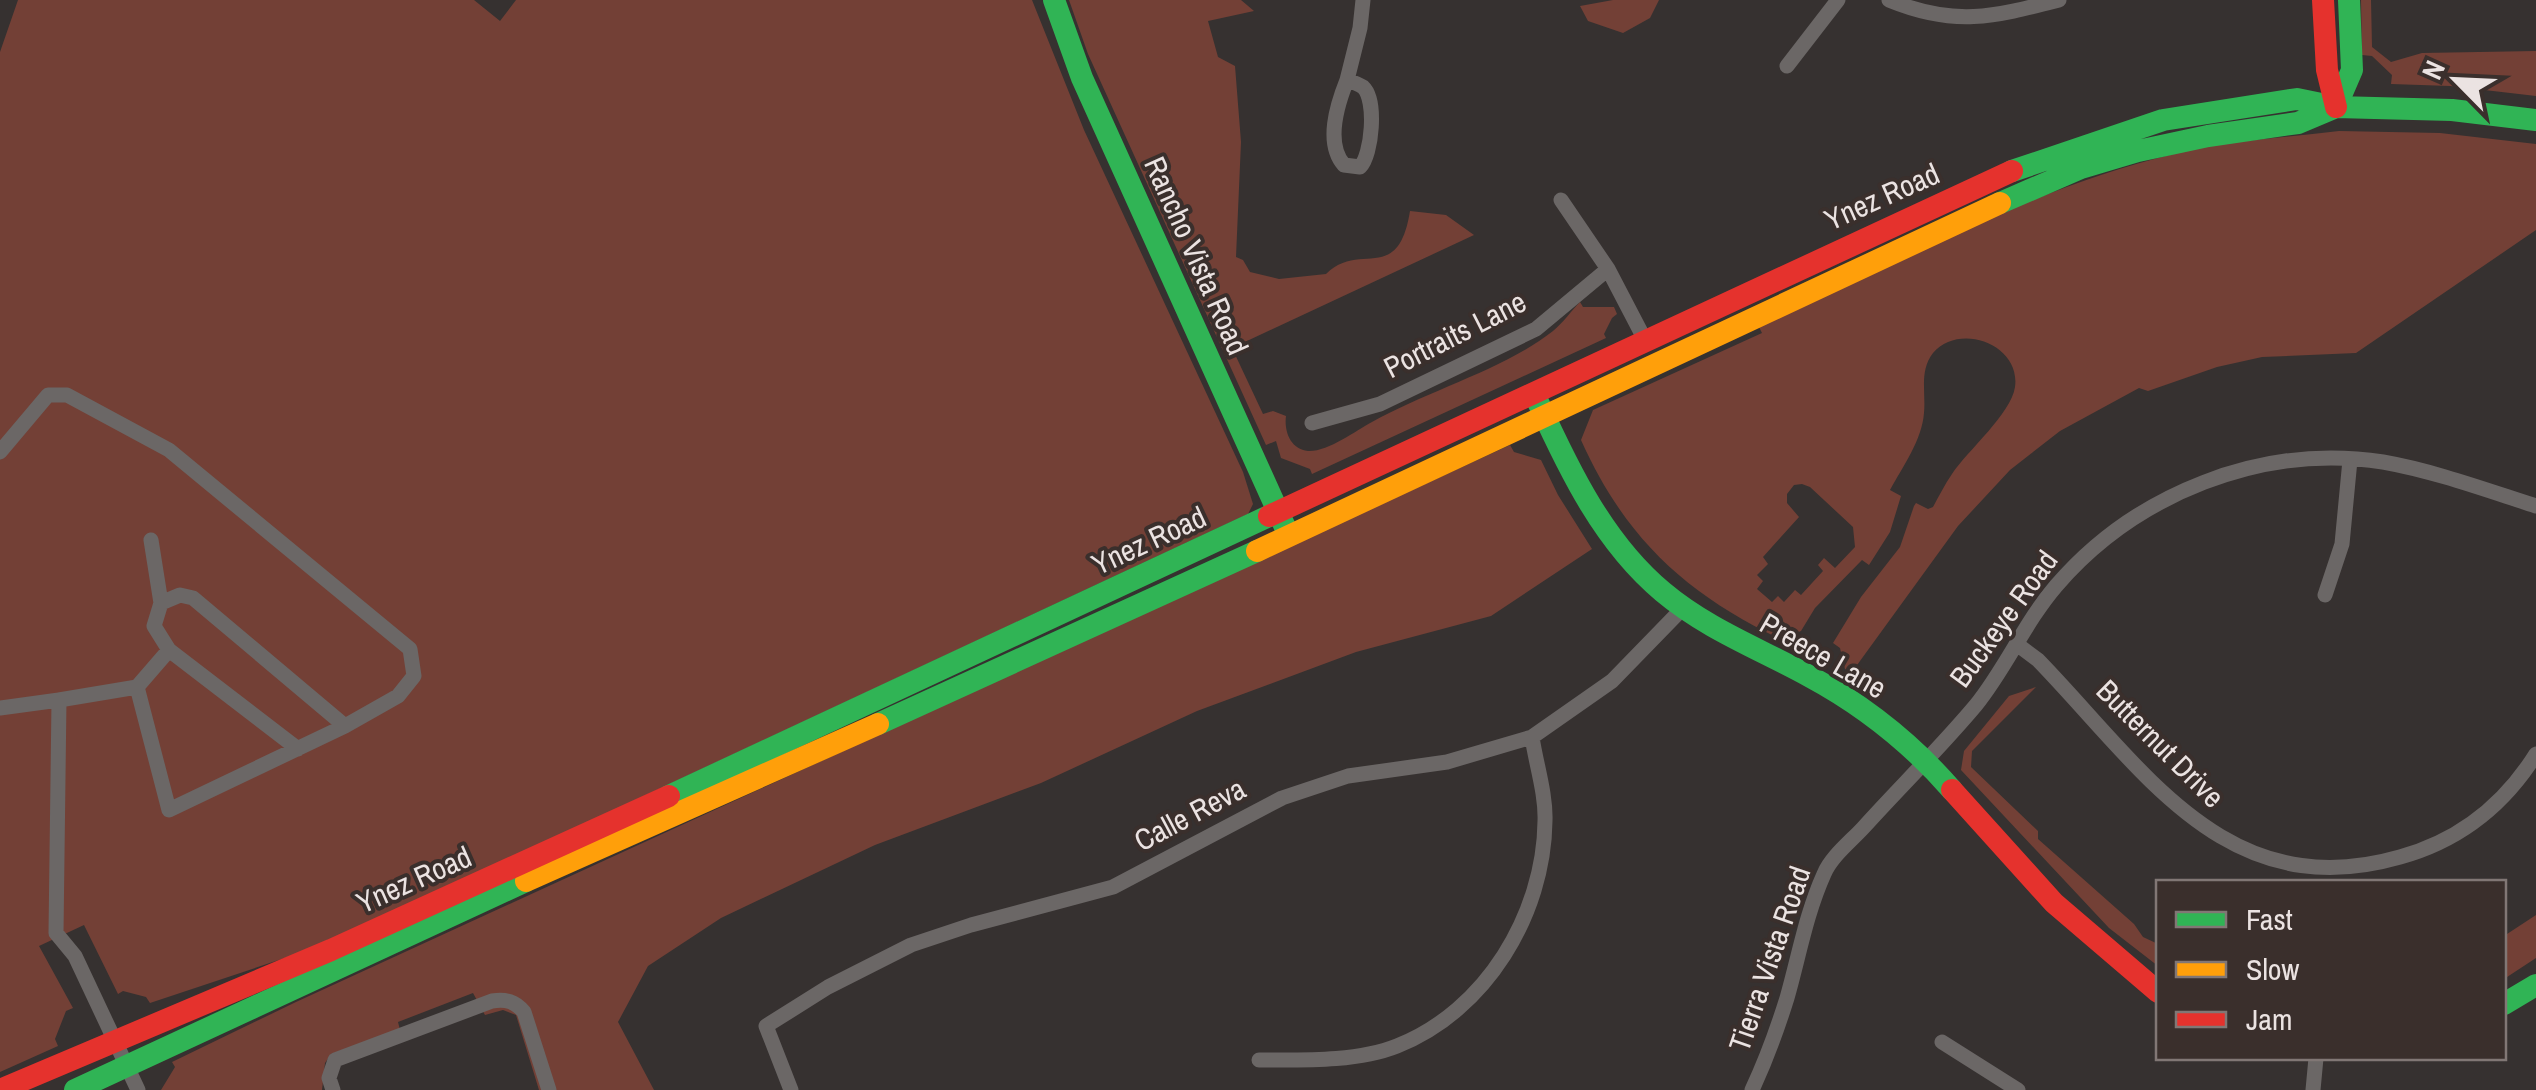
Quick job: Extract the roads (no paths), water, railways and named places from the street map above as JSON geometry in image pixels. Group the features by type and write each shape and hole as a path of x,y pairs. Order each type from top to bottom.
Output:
{"main road":[{"name":"Rancho Vista Road","path":"1054,0 1082,78 1284,524"},
{"path":"2324,0 2328,70 2336,107"},
{"path":"2336,107 2352,70 2349,0"},
{"name":"Ynez Road","path":"75,1090 601,846 1051,647 1534,392 1997,178 2088,143 2163,120 2297,99 2336,107 2452,110 2536,120"},
{"name":"Ynez Road","path":"0,1090 420,910 1284,524 1544,416 2074,171 2155,147 2298,123 2336,107"},
{"name":"Preece Lane","path":"1534,392 1591,506 1631,560 1682,608 1865,710 1924,760 2000,847 2102,949 2156,990"},
{"path":"2506,1003 2536,985"}],"street":[{"path":"1347,80 1364,88 1371,100 1369,155 1360,167 1344,165 1333,144 1340,99 1360,28 1362,0"},
{"path":"1788,66 1838,0"},
{"path":"1889,0 1948,18 1998,16 2059,0"},
{"path":"1561,200 1608,269 1645,340"},
{"name":"Portraits Lane","path":"1312,423 1380,404 1536,328 1608,269"},
{"path":"0,452 48,395 66,395 169,450 410,649 414,676 398,696 345,726 169,810 137,687"},
{"path":"2325,596 2342,544 2350,460"},
{"name":"Buckeye Road","path":"1924,760 1976,704 2018,646 2036,612 2084,555 2124,522 2176,492 2268,466 2350,460 2408,468 2536,506"},
{"path":"151,540 162,603 154,626 169,650 298,748"},
{"path":"162,603 180,595 193,598 345,726"},
{"name":"Calle Reva","path":"791,1090 766,1026 828,987 912,945 1112,888 1282,798 1348,776 1448,762 1532,737 1612,681 1682,608"},
{"name":"Butternut Drive","path":"2018,646 2038,660 2188,816 2219,838 2286,864 2353,867 2427,850 2476,823 2536,754"},
{"path":"0,708 137,687 169,650"},
{"path":"59,700 56,933 76,956 138,1090"},
{"path":"1259,1060 1326,1059 1396,1047 1450,1017 1486,980 1512,943 1539,883 1546,818 1532,737"},
{"name":"Tierra Vista Road","path":"1752,1090 1772,1045 1802,935 1825,870 1924,760"},
{"path":"333,1090 329,1078 335,1060 502,1000 516,1003 524,1012 549,1090"},
{"path":"1942,1042 2018,1090"},
{"path":"2313,1090 2316,1060"}]}
